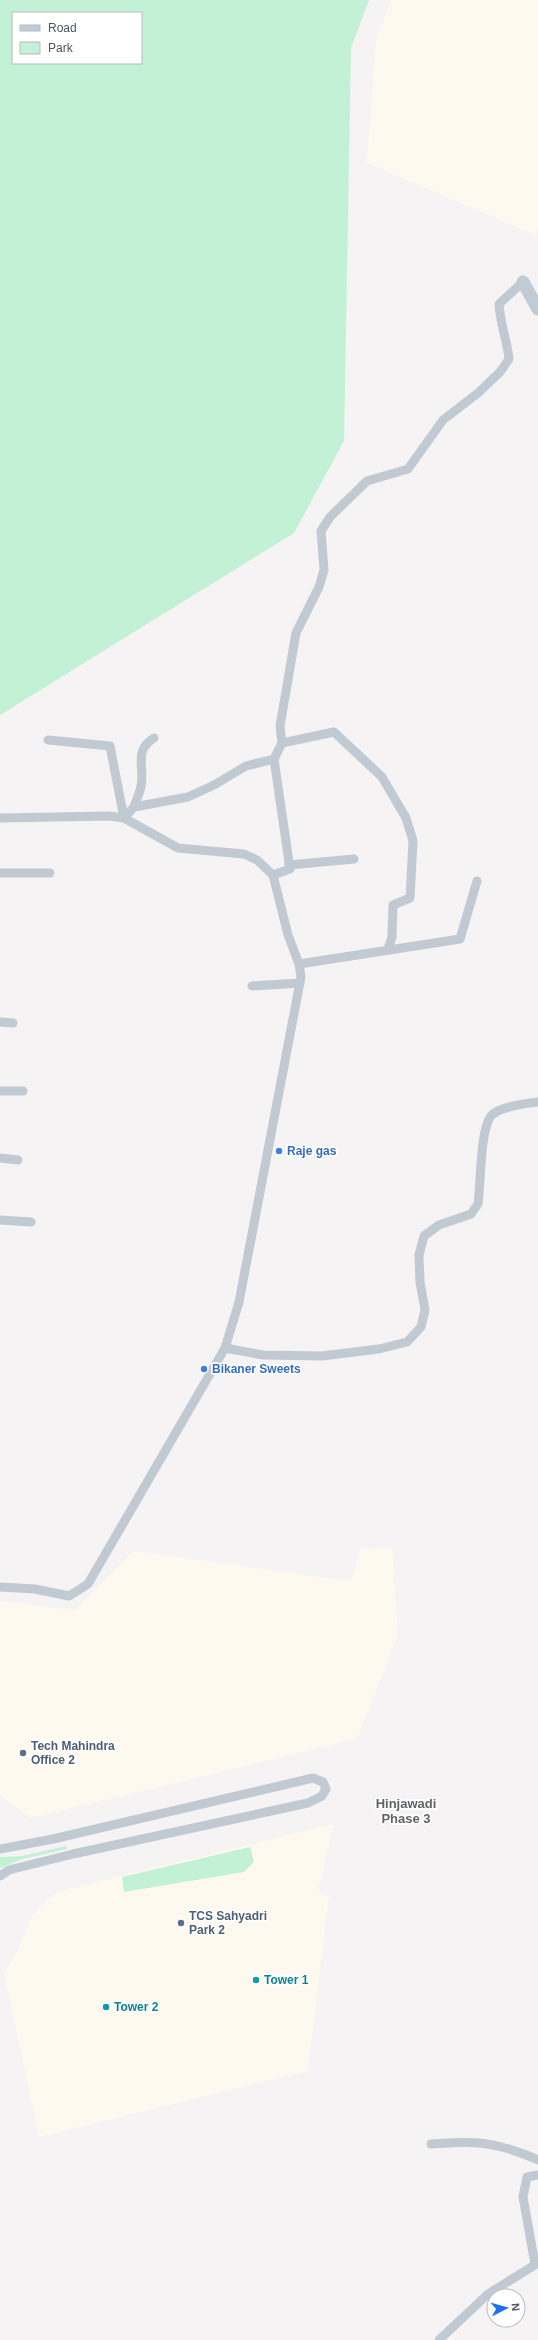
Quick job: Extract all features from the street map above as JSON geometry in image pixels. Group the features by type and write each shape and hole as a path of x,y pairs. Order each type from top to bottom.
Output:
{"main road":[{"path":"523,282 538,291"},
{"path":"523,282 538,309"}],"street":[{"path":"273,875 290,869 274,759 282,743 280,726 296,633 319,587 324,570 321,531 330,517 366,481 408,468 443,420 478,393 500,372 509,359 507,343 500,318 499,304 523,282"},
{"path":"282,743 334,732 382,777 406,818 413,841 410,898 393,905 392,937 388,949"},
{"path":"124,818 134,807 141,786 142,750 145,744 154,738"},
{"path":"48,740 110,746 124,818"},
{"path":"134,807 188,797 214,785 246,766 274,759"},
{"path":"0,818 109,816 124,818 178,848 244,854 257,860 273,875 288,935 299,964 300,983 240,1302 225,1348 88,1584 69,1596 36,1589 0,1587"},
{"path":"289,865 354,859"},
{"path":"0,873 50,873"},
{"path":"299,964 460,939 477,881"},
{"path":"252,986 300,983"},
{"path":"0,1022 13,1023"},
{"path":"0,1090 23,1091"},
{"path":"225,1348 263,1355 322,1356 379,1349 407,1342 421,1327 425,1310 420,1282 419,1256 424,1236 439,1225 471,1214 478,1204 485,1128 491,1115 504,1109 538,1102"},
{"path":"0,1158 18,1160"},
{"path":"0,1220 31,1222"},
{"path":"0,1849 53,1839 313,1778 323,1782 326,1789 322,1796 308,1803 73,1854 9,1870 0,1876"},
{"path":"430,2144 483,2142 513,2150 538,2160"},
{"path":"439,2340 488,2294 536,2264 522,2196 527,2177 538,2175"}],"shaded area":[{"path":"391,0 538,0 538,229 535,235 367,163 376,39"},
{"path":"392,1548 398,1635 357,1739 31,1818 0,1795 0,1601 75,1610 133,1551 351,1581 361,1549"},
{"path":"334,1824 318,1892 329,1895 308,2071 39,2137 4,1974 19,1948 31,1917 49,1898 60,1891"}],"green space":[{"path":"0,0 369,0 351,48 344,441 294,533 0,715"},
{"path":"66,1846 67,1849 23,1859 0,1868 0,1857 22,1856"},
{"path":"250,1847 254,1862 244,1872 124,1892 122,1877"}],"place":[{"name":"Raje gas","path":"279,1151"},
{"name":"Bikaner Sweets","path":"204,1369"},
{"name":"Tech Mahindra Office 2","path":"23,1753"},
{"name":"TCS Sahyadri Park 2","path":"181,1923"},
{"name":"Tower 1","path":"256,1980"},
{"name":"Tower 2","path":"106,2007"}],"district":[{"name":"Hinjawadi Phase 3","path":"406,1810"}]}
